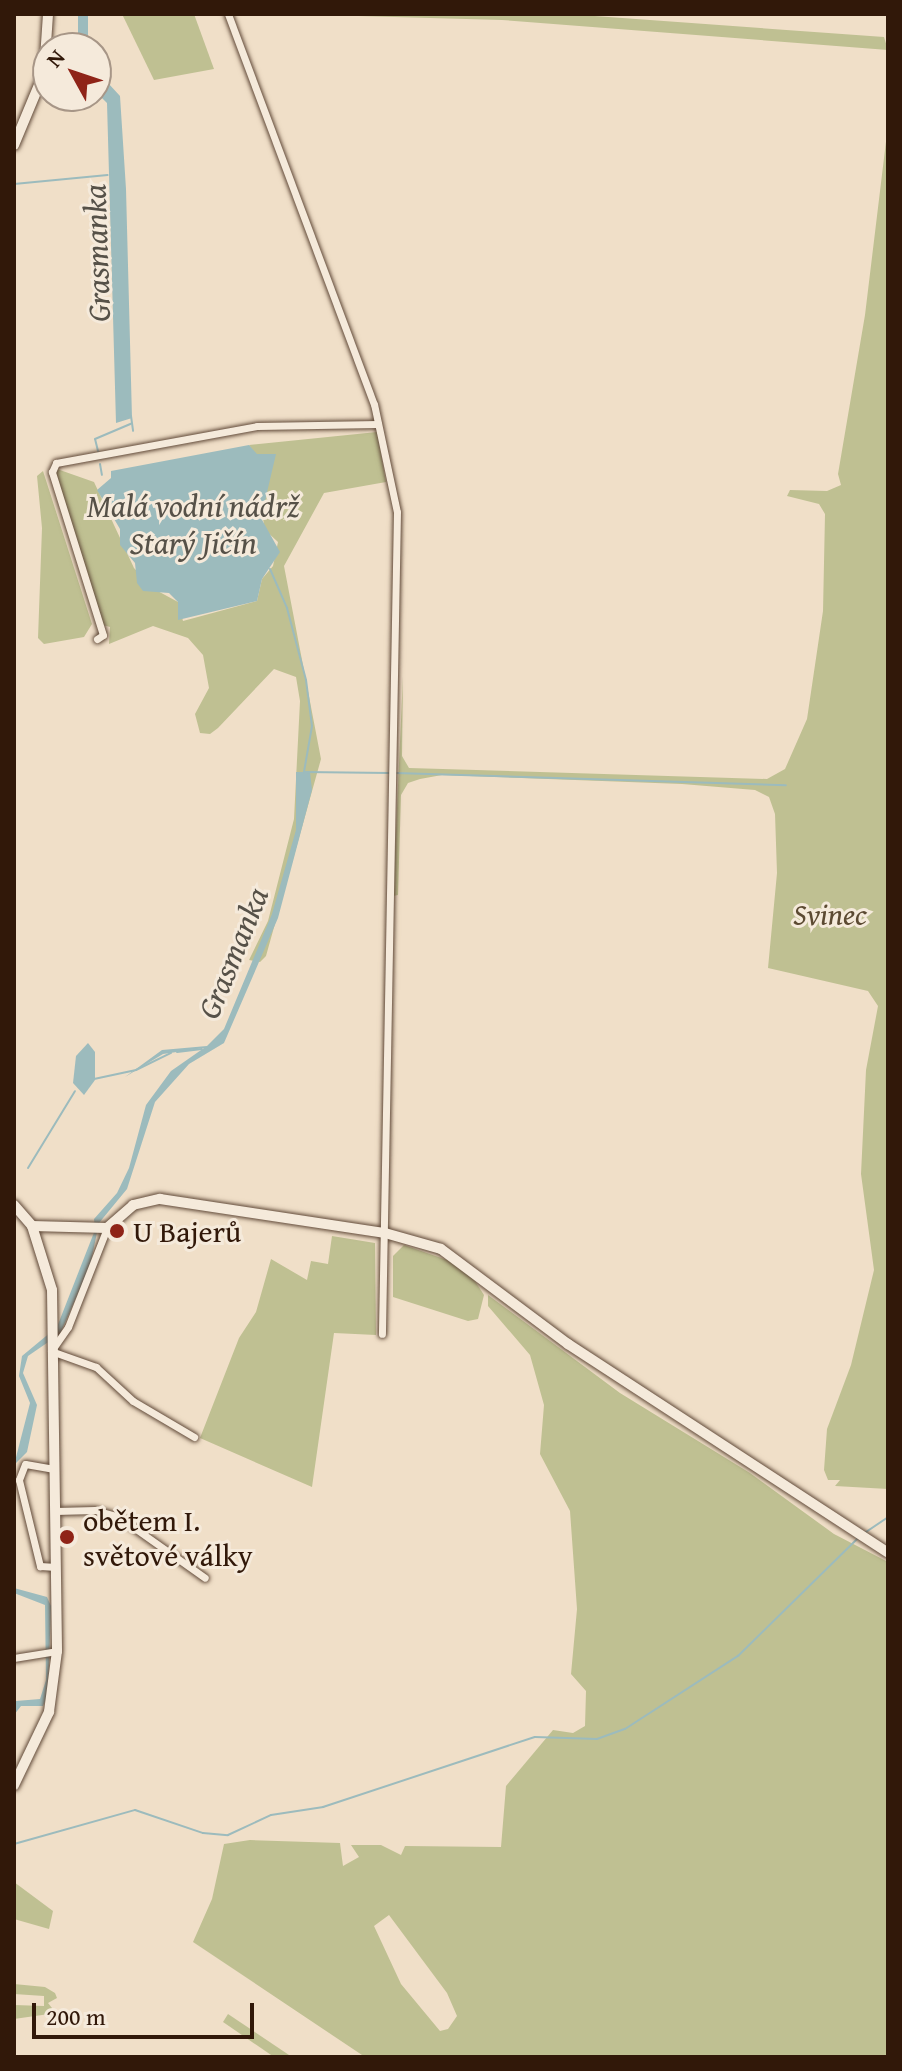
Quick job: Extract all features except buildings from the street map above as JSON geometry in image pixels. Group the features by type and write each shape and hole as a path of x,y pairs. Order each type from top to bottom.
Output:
{"street":[{"path":"228,14 378,424 392,473 399,550 382,1334"},
{"path":"14,145 44,73 48,16"},
{"path":"97,639 103,635 52,472 56,463 257,426 378,424"},
{"path":"51,1342 68,1327 101,1228 133,1205 160,1199 385,1233 441,1249 568,1344 888,1553"},
{"path":"14,1205 32,1226 52,1290 56,1567 49,1712 14,1785"},
{"path":"32,1226 101,1228"},
{"path":"51,1342 96,1367 133,1401 194,1437"},
{"path":"54,1469 25,1464 19,1480 40,1566 56,1567"},
{"path":"55,1511 95,1510 119,1517 205,1578"},
{"path":"14,1658 50,1652"}],"green space":[{"path":"122,14 194,14 214,69 154,80"},
{"path":"286,14 567,14 884,37 888,50 502,20"},
{"name":"Svinec","path":"888,125 888,1489 835,1486 840,1480 828,1480 824,1470 827,1429 851,1365 874,1270 861,1174 866,1070 878,1006 868,991 768,968 777,873 775,814 769,797 755,790 682,784 442,775 420,779 408,783 401,795 398,895 393,896 403,676 402,756 409,768 767,779 785,769 807,719 823,611 825,514 819,504 787,496 790,490 827,491 841,485 838,474 865,315"},
{"path":"377,432 386,482 324,493 284,566 321,759 266,956 260,962 249,960 268,921 294,819 300,701 296,677 274,669 218,728 210,734 200,733 195,714 209,688 203,655 188,638 153,626 109,644 110,627 103,625 55,474 57,469 94,482 134,568 154,589 178,602 183,621 257,601 262,579 273,566 278,542 265,530 261,507 270,475 249,445"},
{"path":"43,471 92,624 84,637 44,644 38,638 42,528 37,476"},
{"path":"332,1236 375,1243 376,1335 334,1333 312,1487 200,1438 239,1338 256,1312 271,1259 307,1280 311,1261 328,1264"},
{"path":"404,1245 447,1260 473,1278 484,1295 478,1319 468,1321 393,1297 393,1256"},
{"path":"488,1295 620,1393 750,1473 834,1534 888,1562 888,2057 365,2057 193,1942 212,1899 224,1844 250,1840 340,1843 343,1866 359,1857 351,1845 381,1845 401,1855 405,1846 501,1847 506,1786 553,1730 573,1733 585,1726 586,1691 571,1674 577,1609 570,1511 540,1454 544,1405 530,1355 488,1306","holes":["389,1915 447,1993 457,2016 448,2029 440,2031 401,1984 374,1926"]},
{"path":"14,1882 53,1911 49,1929 14,1919"},
{"path":"14,1984 45,1987 55,1993 57,1998 48,2003 56,2013 14,2019 14,2005 44,2006 44,1996 14,1994"},
{"path":"228,2014 292,2057 274,2057 223,2022"}],"water":[{"path":"78,14 88,14 88,32 78,32"},
{"path":"112,87 120,96 126,189 132,418 116,423 107,112 112,112"},
{"name":"Malá vodní nádrž Starý Jičín","path":"249,445 257,454 276,454 261,518 280,552 262,579 257,601 178,620 178,602 169,593 143,591 137,583 135,563 120,545 120,529 97,490 111,478 111,471"},
{"path":"296,772 310,772 312,790 278,918 224,1043 189,1064 155,1102 127,1189 99,1223 90,1266 60,1334 28,1356 23,1373 37,1405 27,1452 14,1465 30,1403 19,1376 22,1356 57,1327 95,1230 94,1219 117,1193 129,1168 146,1105 171,1071 204,1048 163,1054 125,1077 162,1050 207,1046 224,1029 272,914 296,830"},
{"path":"88,1043 95,1052 95,1080 84,1095 73,1083 76,1056"},
{"path":"14,1588 47,1597 51,1606 48,1694 43,1706 21,1706 14,1715 16,1701 40,1699 46,1680 45,1605 14,1593"}],"waterway":[{"path":"14,184 108,175"},
{"name":"Grasmanka","path":"131,416 133,431"},
{"path":"98,451 95,439 131,424"},
{"path":"100,464 102,475"},
{"name":"Grasmanka","path":"270,569 287,608 306,680 312,726 304,772"},
{"path":"304,772 389,773"},
{"path":"396,773 786,785"},
{"path":"177,1052 202,1049"},
{"path":"94,1079 136,1070 171,1053"},
{"path":"28,1168 75,1091"},
{"path":"863,1534 888,1517"},
{"path":"14,1844 135,1810 203,1833 228,1835 271,1815 323,1807 535,1737 597,1739 625,1729 738,1656 858,1538"}],"place":[{"name":"U Bajerů","path":"117,1231"},
{"name":"obětem I. světové války","path":"67,1537"}]}
